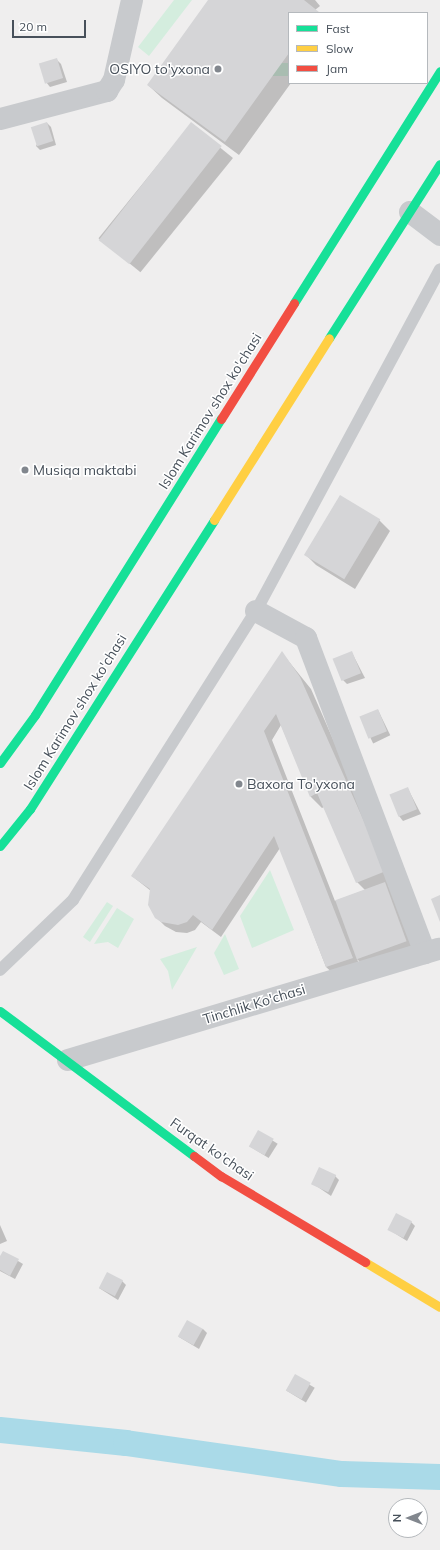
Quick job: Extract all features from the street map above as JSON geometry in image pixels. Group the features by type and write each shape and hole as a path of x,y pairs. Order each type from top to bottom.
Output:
{"main road":[{"name":"Islom Karimov shox ko'chasi","path":"0,763 35,716 440,71"},
{"name":"Islom Karimov shox ko'chasi","path":"0,846 30,809 440,164"},
{"name":"Furqat ko'chasi","path":"0,1011 68,1060 221,1176 440,1306"}],"street":[{"path":"0,119 107,90 114,80 132,0"},
{"path":"410,212 440,235"},
{"path":"256,611 306,638 433,951"},
{"name":"Tinchlik Ko'chasi","path":"68,1060 433,951"}],"lane":[{"path":"0,970 73,900 256,611 440,269"}],"green space":[{"path":"174,0 192,0 149,56 138,47"},
{"path":"187,63 288,63 288,76 187,76"},
{"path":"270,870 294,930 252,948 240,916"},
{"path":"107,902 113,906 90,942 83,937"},
{"path":"117,908 134,919 118,948 108,942 94,944"},
{"path":"225,934 239,969 224,975 214,953"},
{"path":"197,947 172,990 168,971 160,959"}],"building":[{"name":"OSIYO to'yxona","path":"208,0 304,0 319,12 288,12 288,54 225,142 147,85"},
{"path":"57,58 63,78 45,84 39,64"},
{"path":"47,122 53,141 37,146 31,127"},
{"path":"191,122 222,146 129,264 99,240"},
{"path":"340,495 380,519 344,579 304,555"},
{"name":"Baxora To'yxona","path":"282,651 300,677 386,871 356,883 317,793 310,797 276,714 264,731 353,958 326,967 274,836 212,930 193,915 187,922 178,925 161,922 155,918 148,905 150,889 131,876"},
{"path":"352,651 361,673 342,681 333,659"},
{"path":"378,709 387,731 368,739 359,716"},
{"path":"408,787 417,809 398,817 389,794"},
{"path":"385,882 407,941 357,959 335,900"},
{"path":"440,895 440,922 431,899"},
{"path":"258,1130 274,1139 265,1155 249,1147"},
{"path":"319,1167 336,1175 328,1192 311,1184"},
{"path":"396,1213 412,1221 403,1238 387,1230"},
{"path":"3,1251 19,1259 10,1276 0,1270 0,1256"},
{"path":"107,1272 123,1280 115,1296 99,1288"},
{"path":"187,1320 203,1329 194,1345 178,1337"},
{"path":"295,1374 311,1383 302,1399 286,1391"}],"waterway":[{"path":"0,1430 126,1443 342,1474 440,1477"}],"traffic: fast":[{"path":"294,303 440,71"},
{"path":"329,338 440,164"},
{"path":"0,763 35,715 221,419"},
{"path":"0,846 30,809 214,520"},
{"path":"0,1011 194,1156"}],"traffic: slow":[{"path":"214,520 329,338"},
{"path":"365,1262 440,1307"}],"traffic: jam":[{"path":"221,419 294,303"},
{"path":"194,1156 221,1176 365,1262"}],"place":[{"name":"OSIYO to'yxona","path":"218,69"},
{"name":"Musiqa maktabi","path":"25,470"},
{"name":"Baxora To'yxona","path":"239,784"}]}
